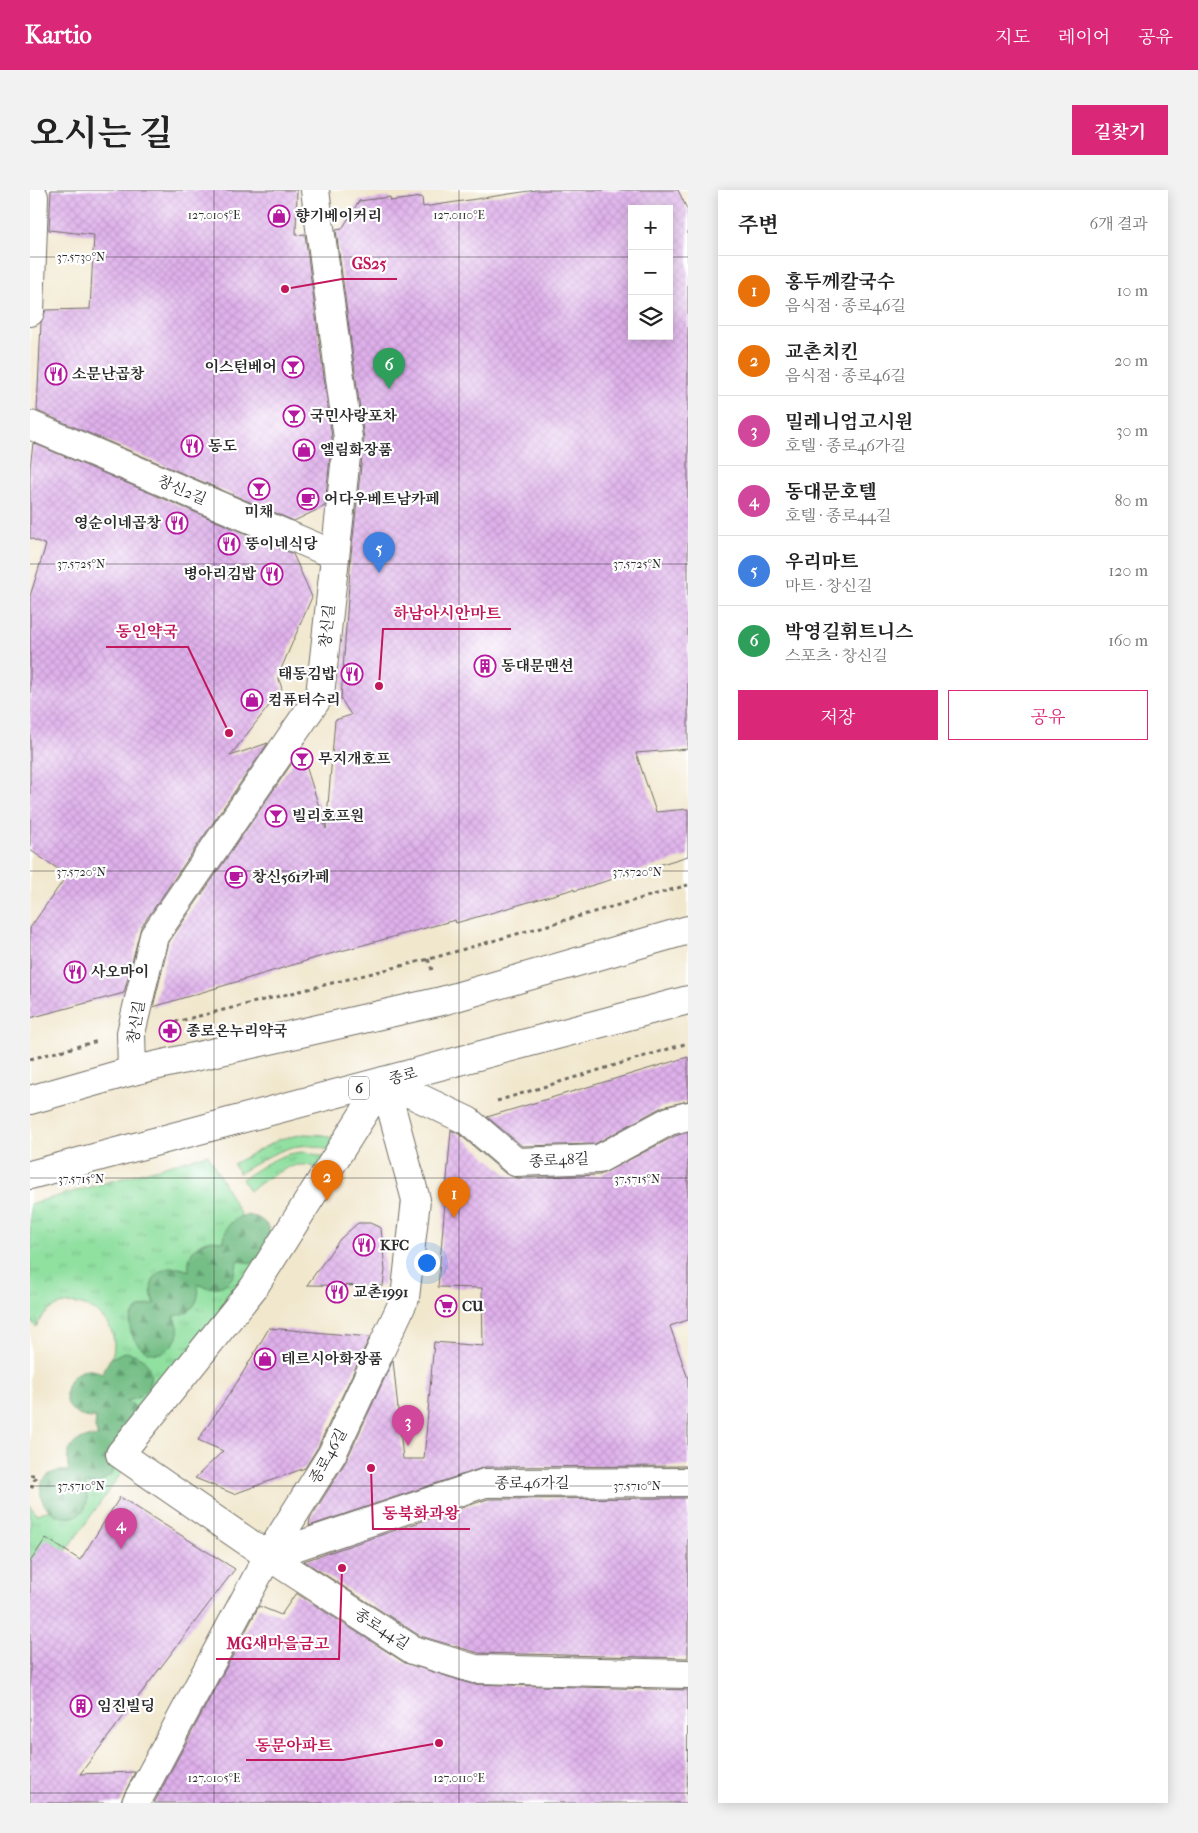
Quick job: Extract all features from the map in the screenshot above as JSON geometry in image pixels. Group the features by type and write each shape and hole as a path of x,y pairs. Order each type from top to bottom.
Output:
{"street":[{"name":"창신길","path":"132,1071 131,1033 154,936 320,696 348,438 315,190"},
{"path":"30,312 34,197"},
{"name":"창신2길","path":"30,425 335,555"},
{"path":"30,1100 132,1071 442,1001 688,930"},
{"name":"종로","path":"30,1175 688,1000"},
{"name":"종로48길","path":"384,1081 468,1121 516,1162 599,1159 669,1121 688,1116"},
{"name":"종로44길","path":"384,1081 254,1287 120,1454 268,1556 413,1650 475,1669 686,1673"},
{"name":"종로46길","path":"136,1803 268,1556 332,1454 405,1298 416,1200 384,1081"},
{"name":"종로46가길","path":"268,1556 485,1483 688,1482"}],"path":[{"path":"30,1059 433,958 688,886"},
{"path":"30,1475 36,1474 30,1492"}],"green space":[{"path":"304,1134 324,1135 332,1138 329,1151 317,1147 293,1147 271,1155 239,1173 233,1164 280,1139"},
{"path":"306,1152 324,1157 319,1170 310,1166 292,1166 273,1175 249,1191 242,1179 280,1157"},
{"path":"208,1154 268,1266 66,1551 30,1562 30,1505 36,1514 51,1510 109,1430 93,1381 109,1362 114,1344 110,1327 99,1314 83,1306 66,1304 50,1310 36,1327 30,1320 30,1204"},
{"path":"245,1215 256,1217 264,1222 269,1229 272,1239 254,1263 237,1261 234,1275 230,1281 219,1287 205,1287 198,1284 198,1296 194,1306 186,1313 174,1316 178,1328 178,1335 175,1341 164,1351 153,1353 143,1349 135,1340 130,1329 131,1318 139,1309 155,1304 151,1286 154,1279 164,1270 172,1268 189,1271 190,1257 198,1246 209,1241 224,1242 225,1232 229,1225"},
{"path":"124,1352 144,1360 149,1368 149,1384 145,1392 137,1398 126,1401 138,1409 142,1416 116,1460 111,1475 98,1484 85,1484 87,1500 83,1511 75,1516 65,1517 54,1514 46,1506 41,1496 42,1482 54,1472 69,1471 68,1455 73,1445 83,1439 98,1437 95,1428 96,1418 81,1416 71,1409 67,1400 66,1390 70,1380 78,1373 89,1370 102,1373 110,1359"}],"building":[{"path":"51,190 297,190 296,235 305,234 332,438 325,506 294,521 37,411 41,322 46,310 90,309 94,235 49,230"},
{"path":"536,190 678,190 688,211 688,749 636,753 656,812 688,809 688,856 574,891 574,889 456,923 455,920 319,957 153,1007 169,942 301,750 326,829 335,720 351,715 341,699 351,555 364,439 336,230 342,229 359,201 390,197 391,201 422,197 423,207"},
{"path":"33,443 293,554 312,597 278,676 282,689 230,756 268,743 141,927 124,993 30,1018 30,928 67,875 30,850 30,596 46,545 30,538 30,468"},
{"path":"688,1057 688,1101 662,1107 595,1144 522,1146 487,1117"},
{"path":"451,1130 459,1134 506,1174 517,1178 600,1175 675,1136 688,1132 688,1320 670,1326 688,1379 688,1466 485,1467 309,1526 310,1519 346,1461 393,1360 403,1459 424,1459 434,1342 483,1346 482,1288 438,1287"},
{"path":"358,1223 370,1223 381,1228 385,1270 383,1286 307,1285 340,1239"},
{"path":"269,1328 370,1337 318,1447 305,1468 234,1494 195,1478 223,1451 198,1440 238,1381"},
{"path":"120,1497 235,1569 80,1774 135,1772 120,1803 30,1803 30,1562 46,1538 80,1560"},
{"path":"688,1498 688,1658 478,1653 420,1636 304,1561 488,1499"},
{"path":"296,1593 405,1663 471,1684 688,1690 687,1803 154,1803 259,1606 281,1615"}],"place":[{"name":"향기베이커리","path":"279,216"},
{"name":"GS25","path":"285,289"},
{"name":"이스턴베어","path":"293,367"},
{"name":"소문난곱창","path":"56,374"},
{"name":"박영길휘트니스","path":"389,389"},
{"name":"국민사랑포차","path":"294,416"},
{"name":"동도","path":"192,446"},
{"name":"엘림화장품","path":"304,450"},
{"name":"미채","path":"259,489"},
{"name":"어다우베트남카페","path":"308,499"},
{"name":"영순이네곱창","path":"177,523"},
{"name":"뚱이네식당","path":"229,544"},
{"name":"우리마트","path":"379,573"},
{"name":"병아리김밥","path":"272,574"},
{"name":"동대문맨션","path":"485,666"},
{"name":"태동김밥","path":"352,674"},
{"name":"하남아시안마트","path":"379,686"},
{"name":"컴퓨터수리","path":"252,700"},
{"name":"동인약국","path":"229,733"},
{"name":"무지개호프","path":"302,759"},
{"name":"빌리호프원","path":"276,816"},
{"name":"창신561카페","path":"236,877"},
{"name":"사오마이","path":"75,972"},
{"name":"종로온누리약국","path":"170,1031"},
{"name":"교촌치킨","path":"327,1201"},
{"name":"홍두께칼국수","path":"454,1218"},
{"name":"KFC","path":"364,1245"},
{"name":"교촌1991","path":"337,1292"},
{"name":"CU","path":"446,1306"},
{"name":"테르시아화장품","path":"265,1359"},
{"name":"밀레니엄고시원","path":"408,1446"},
{"name":"동북화과왕","path":"371,1468"},
{"name":"동대문호텔","path":"121,1549"},
{"name":"MG새마을금고","path":"342,1568"},
{"name":"임진빌딩","path":"81,1706"},
{"name":"동문아파트","path":"439,1743"}]}
